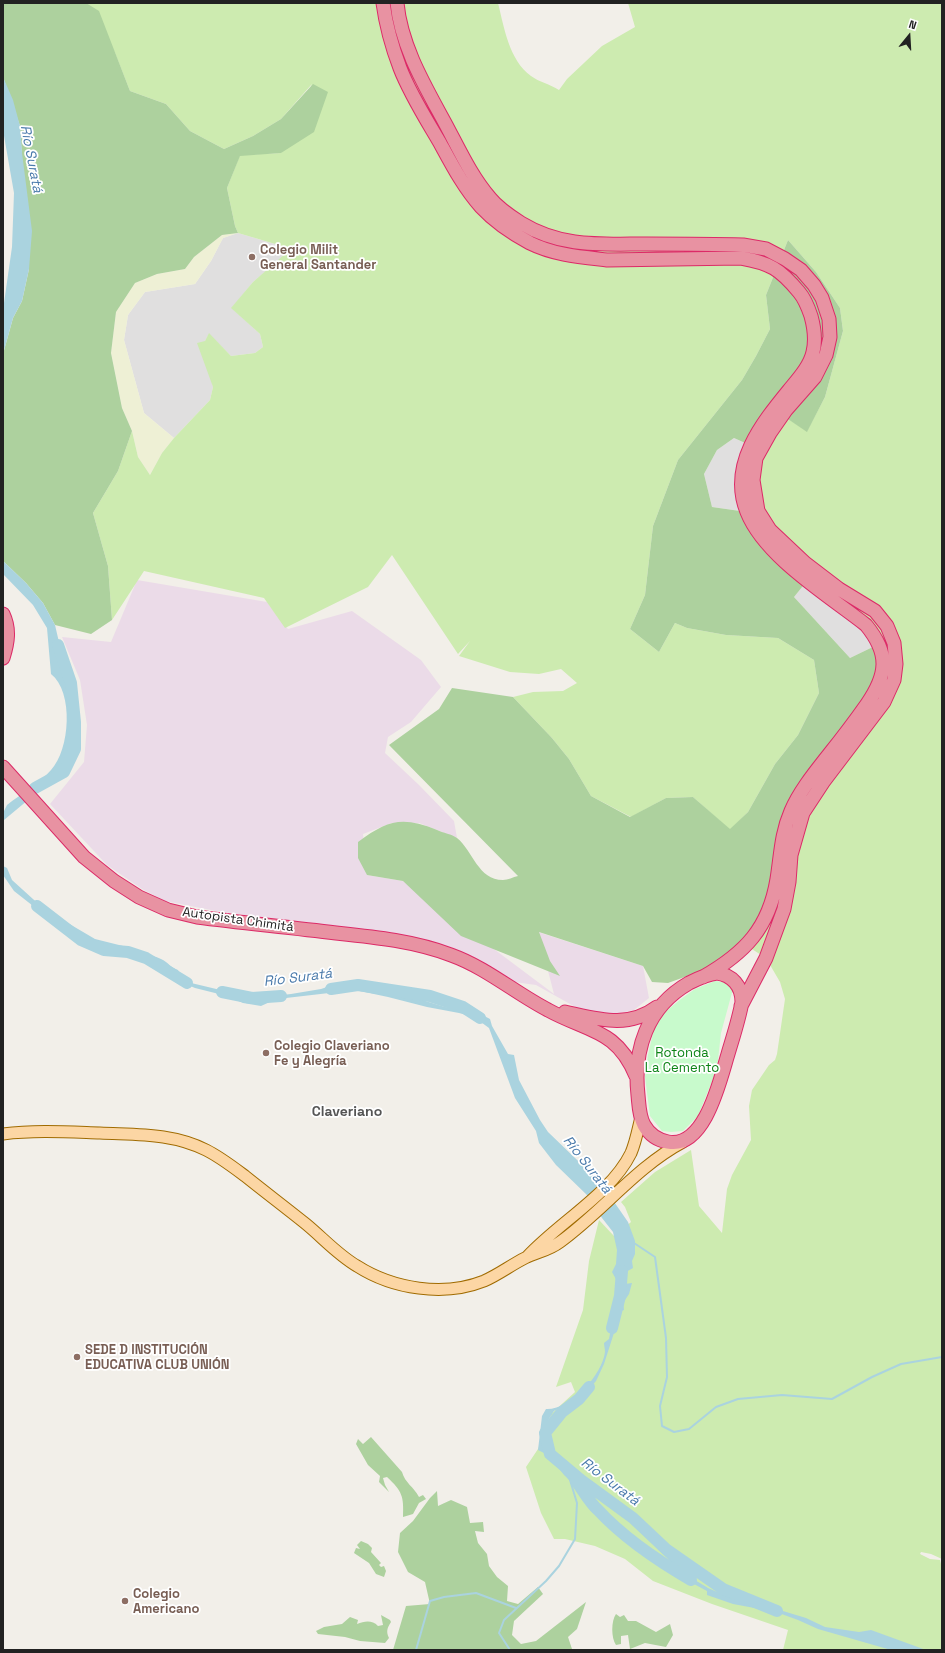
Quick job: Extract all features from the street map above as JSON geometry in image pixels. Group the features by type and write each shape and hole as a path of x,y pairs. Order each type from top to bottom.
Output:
{"highway":[{"path":"383,3 389,32 400,68 419,105 463,184 481,207 502,225 530,243 558,253 586,258 607,260 741,258 763,262 778,270 801,294 813,322 815,337 813,352 804,371 763,423 750,445 743,464 742,481 746,512 760,534 775,552 807,581 866,625 874,634 883,658 881,681 867,704 805,787 791,810 783,832 772,904 763,924 747,946 736,956 704,977 680,988 664,1002 654,1015 646,1032 639,1054 636,1076 641,1117 647,1129 657,1138 670,1142 677,1142 687,1139 698,1127 708,1114 715,1097 742,1006 766,958 784,909 789,882 791,855 804,813 824,781 884,702 894,680 896,664 894,644 887,626 875,611 822,577 785,546 770,530 758,511 756,502 752,480 756,458 772,430 786,410 815,377 826,355 830,337 829,325 822,298 814,285 801,270 785,259 766,249 743,245 587,244 560,240 536,232 511,216 491,199 476,180 433,102 409,51 401,28 397,3"},
{"path":"3,614 6,620 8,634 3,658"},
{"name":"Autopista Chimitá","path":"6,771 84,857 114,881 139,897 168,910 197,917 382,938 450,954 490,973 529,1000 549,1011 601,1033 615,1042 631,1063 636,1076"},
{"path":"704,977 717,973 730,978 740,988 742,1006"},
{"name":"Autopista Chimitá","path":"518,991 560,1011 614,1021 624,1021 640,1017 652,1012 664,1002"}],"main road":[{"path":"527,1257 586,1204 621,1169 631,1153 637,1136 641,1117"},
{"path":"3,1134 56,1131 164,1136 185,1141 222,1158 293,1213 338,1252 357,1266 378,1277 401,1285 441,1289 472,1284 485,1280 527,1257 549,1250 593,1215 659,1155 687,1139"}],"shaded area":[{"path":"238,233 282,246 286,254 253,282 232,308 260,334 263,347 255,353 231,356 209,334 205,341 213,387 210,400 174,438 144,413 124,340 128,315 145,292 195,284 211,261 223,238"},
{"path":"734,438 752,446 747,512 712,507 704,474 717,450"},
{"path":"137,580 267,602 288,629 352,611 421,660 441,687 411,722 388,737 385,753 454,821 457,838 419,823 392,823 363,834 367,875 403,881 554,994 538,932 643,966 649,998 634,1010 616,1014 588,1014 536,985 514,982 480,961 453,951 315,925 216,911 165,901 142,889 107,865 50,804 84,762 87,725 80,680 62,637 111,642"},
{"path":"807,581 879,644 850,658 794,597"}],"green space":[{"path":"3,3 86,3 99,11 130,91 166,104 190,131 224,149 253,136 281,119 313,84 328,92 314,132 281,153 240,156 227,188 235,226 238,233 222,235 194,257 185,269 157,274 135,283 116,312 111,353 122,408 132,431 118,471 93,513 108,566 112,620 91,634 55,625 43,603 26,583 3,561 3,354 13,318 22,301 29,269 20,126 3,77"},
{"path":"86,3 498,3 508,42 517,61 531,76 559,90 567,79 602,46 635,27 628,3 942,3 942,1559 931,1554 921,1552 920,1554 930,1559 940,1560 942,1568 942,1650 783,1650 788,1630 712,1604 653,1581 625,1559 595,1546 565,1539 554,1539 541,1513 526,1467 538,1449 551,1414 575,1392 571,1382 556,1387 583,1310 589,1261 599,1220 614,1236 631,1222 625,1207 621,1202 655,1172 691,1150 699,1206 722,1233 727,1189 732,1175 751,1140 749,1106 752,1090 769,1065 775,1060 777,1054 785,999 780,982 766,958 747,946 780,848 879,644 747,512 776,411 807,431 825,397 843,331 840,308 816,272 788,240 766,295 770,329 742,380 678,460 653,526 645,595 630,629 659,652 675,623 687,628 726,635 778,638 814,660 819,693 798,735 775,764 748,812 730,830 693,797 666,798 631,817 591,796 569,759 552,738 513,697 533,692 563,691 577,683 561,669 539,674 510,672 459,656 470,641 458,654 392,555 368,587 285,628 264,598 144,571 112,620 108,566 93,513 118,471 132,431 138,457 150,475 162,453 174,438 210,400 213,387 197,343 205,341 209,333 231,356 255,353 263,347 260,334 231,308 253,282 286,253 282,246 238,233 235,226 227,188 240,155 281,153 312,84 281,119 253,136 224,149 190,131 166,104 130,91 115,53"},
{"path":"238,233 223,238 211,261 195,284 145,292 128,315 124,340 144,413 174,438 162,453 150,475 138,457 132,431 122,408 111,353 116,312 135,283 157,274 185,269 194,257 222,235"},
{"path":"788,240 816,272 840,308 843,331 825,397 807,432 776,411 752,446 734,438 717,450 704,474 712,507 747,512 807,581 794,597 850,658 879,644 882,669 823,763 780,848 757,933 712,967 668,983 652,982 643,966 539,932 550,961 560,976 461,936 403,881 367,875 358,858 358,842 387,825 396,822 414,823 457,838 482,870 495,879 507,880 518,876 389,745 439,709 452,688 513,697 552,738 569,759 591,796 630,817 666,798 693,797 730,829 748,812 775,764 798,735 819,693 814,660 778,638 726,635 687,628 675,623 659,652 630,629 645,595 653,526 678,460 742,380 770,329 766,295"},
{"name":"Rotonda La Cemento","path":"715,981 729,983 733,989 721,1033 717,1069 698,1116 683,1131 662,1131 650,1116 645,1077 654,1028 665,1012 681,999 695,989"},
{"path":"371,1437 402,1472 405,1479 419,1497 423,1495 426,1499 419,1503 413,1514 403,1517 403,1504 399,1490 387,1477 383,1478 389,1492 379,1482 380,1476 368,1465 356,1444 358,1439 363,1444"},
{"path":"437,1491 438,1506 451,1500 467,1507 470,1523 483,1522 484,1532 475,1531 478,1543 487,1554 489,1566 497,1577 508,1586 507,1601 518,1604 538,1587 543,1594 514,1621 512,1635 521,1644 536,1641 586,1602 577,1629 568,1637 571,1650 393,1650 406,1606 430,1604 425,1582 408,1572 398,1552 400,1533 413,1521"},
{"path":"361,1541 368,1544 372,1548 371,1552 381,1563 379,1565 381,1567 384,1566 386,1571 384,1577 376,1574 369,1563 354,1553 356,1548 360,1549 357,1545"},
{"path":"616,1614 620,1617 624,1615 628,1621 636,1621 656,1632 670,1624 673,1635 666,1647 645,1643 630,1649 628,1635 621,1636 621,1644 616,1645 612,1630 614,1617"},
{"path":"381,1615 391,1622 387,1630 389,1638 385,1643 360,1641 345,1637 318,1634 316,1631 324,1627 342,1624 350,1617 358,1620 357,1624 368,1622 378,1626 383,1625"}],"water":[{"path":"3,77 13,100 20,126 32,231 29,269 22,301 13,318 3,354 3,310 12,247 14,193 3,130"},
{"path":"3,561 26,583 43,603 55,625 65,668 72,719 71,744 63,765 40,790 4,820 3,833 3,813 7,805 41,779 51,770 57,761 62,749 67,721 63,694 58,682 51,674 47,628 33,605 3,574"},
{"path":"3,866 7,868 12,880 44,909 95,939 123,946 132,956 143,955 158,957 178,970 182,980 187,982 233,993 245,999 291,994 321,989 333,985 416,998 445,1007 473,1010 490,1019 492,1026 508,1054 514,1055 519,1080 540,1120 548,1132 601,1183 628,1222 635,1241 635,1254 632,1261 633,1268 626,1272 625,1284 632,1283 629,1294 623,1303 624,1310 621,1311 604,1364 596,1381 585,1394 554,1411 549,1419 543,1439 551,1455 565,1473 573,1478 578,1477 585,1481 589,1488 622,1511 690,1577 708,1588 724,1595 806,1618 825,1627 859,1632 871,1630 926,1650 891,1650 818,1629 776,1612 733,1604 707,1595 707,1591 679,1576 677,1568 619,1511 583,1487 573,1483 564,1475 549,1456 538,1450 542,1416 546,1409 556,1408 575,1397 584,1390 598,1371 603,1361 605,1352 604,1343 609,1339 614,1313 620,1309 619,1303 622,1290 612,1272 616,1264 617,1250 613,1232 587,1195 556,1165 539,1143 536,1131 515,1098 489,1028 474,1017 355,990 286,998 272,1001 261,1006 243,1003 227,996 195,988 181,982 166,969 149,962 114,953 110,945 100,946 93,940 74,932 42,913 14,891 3,875"}],"waterway":[{"name":"Río Suratá","path":"35,788 64,772 75,749 75,722 71,683 58,645"},
{"name":"Río Suratá","path":"37,906 81,940 104,950 128,952 146,958 187,983"},
{"name":"Río Suratá","path":"331,989 358,985 430,996 463,1007 480,1018"},
{"name":"Río Suratá","path":"222,992 252,998 281,996"},
{"path":"634,1243 655,1257 666,1338 667,1377 660,1406 662,1426 674,1432 689,1429 716,1407 738,1399 782,1395 832,1399 872,1377 901,1364 942,1357"},
{"name":"Río Suratá","path":"612,1328 620,1296 622,1271"},
{"name":"Río Suratá","path":"589,1387 579,1399 562,1412 545,1433 550,1454 581,1480 633,1518 667,1550 723,1589 777,1611"},
{"path":"510,1650 499,1633 504,1620 546,1581 559,1566 575,1539 577,1503 566,1467"},
{"path":"576,1481 595,1507 619,1530 654,1557 691,1580"},
{"path":"416,1650 430,1601 444,1597 476,1593 516,1608"}],"place":[{"name":"Colegio Milit General Santander","path":"252,257"},
{"name":"Colegio Claveriano Fe y Alegría","path":"266,1053"},
{"name":"SEDE D INSTITUCIÓN EDUCATIVA CLUB UNIÓN","path":"77,1357"},
{"name":"Colegio Americano","path":"125,1601"}],"district":[{"name":"Claveriano","path":"347,1112"}]}
